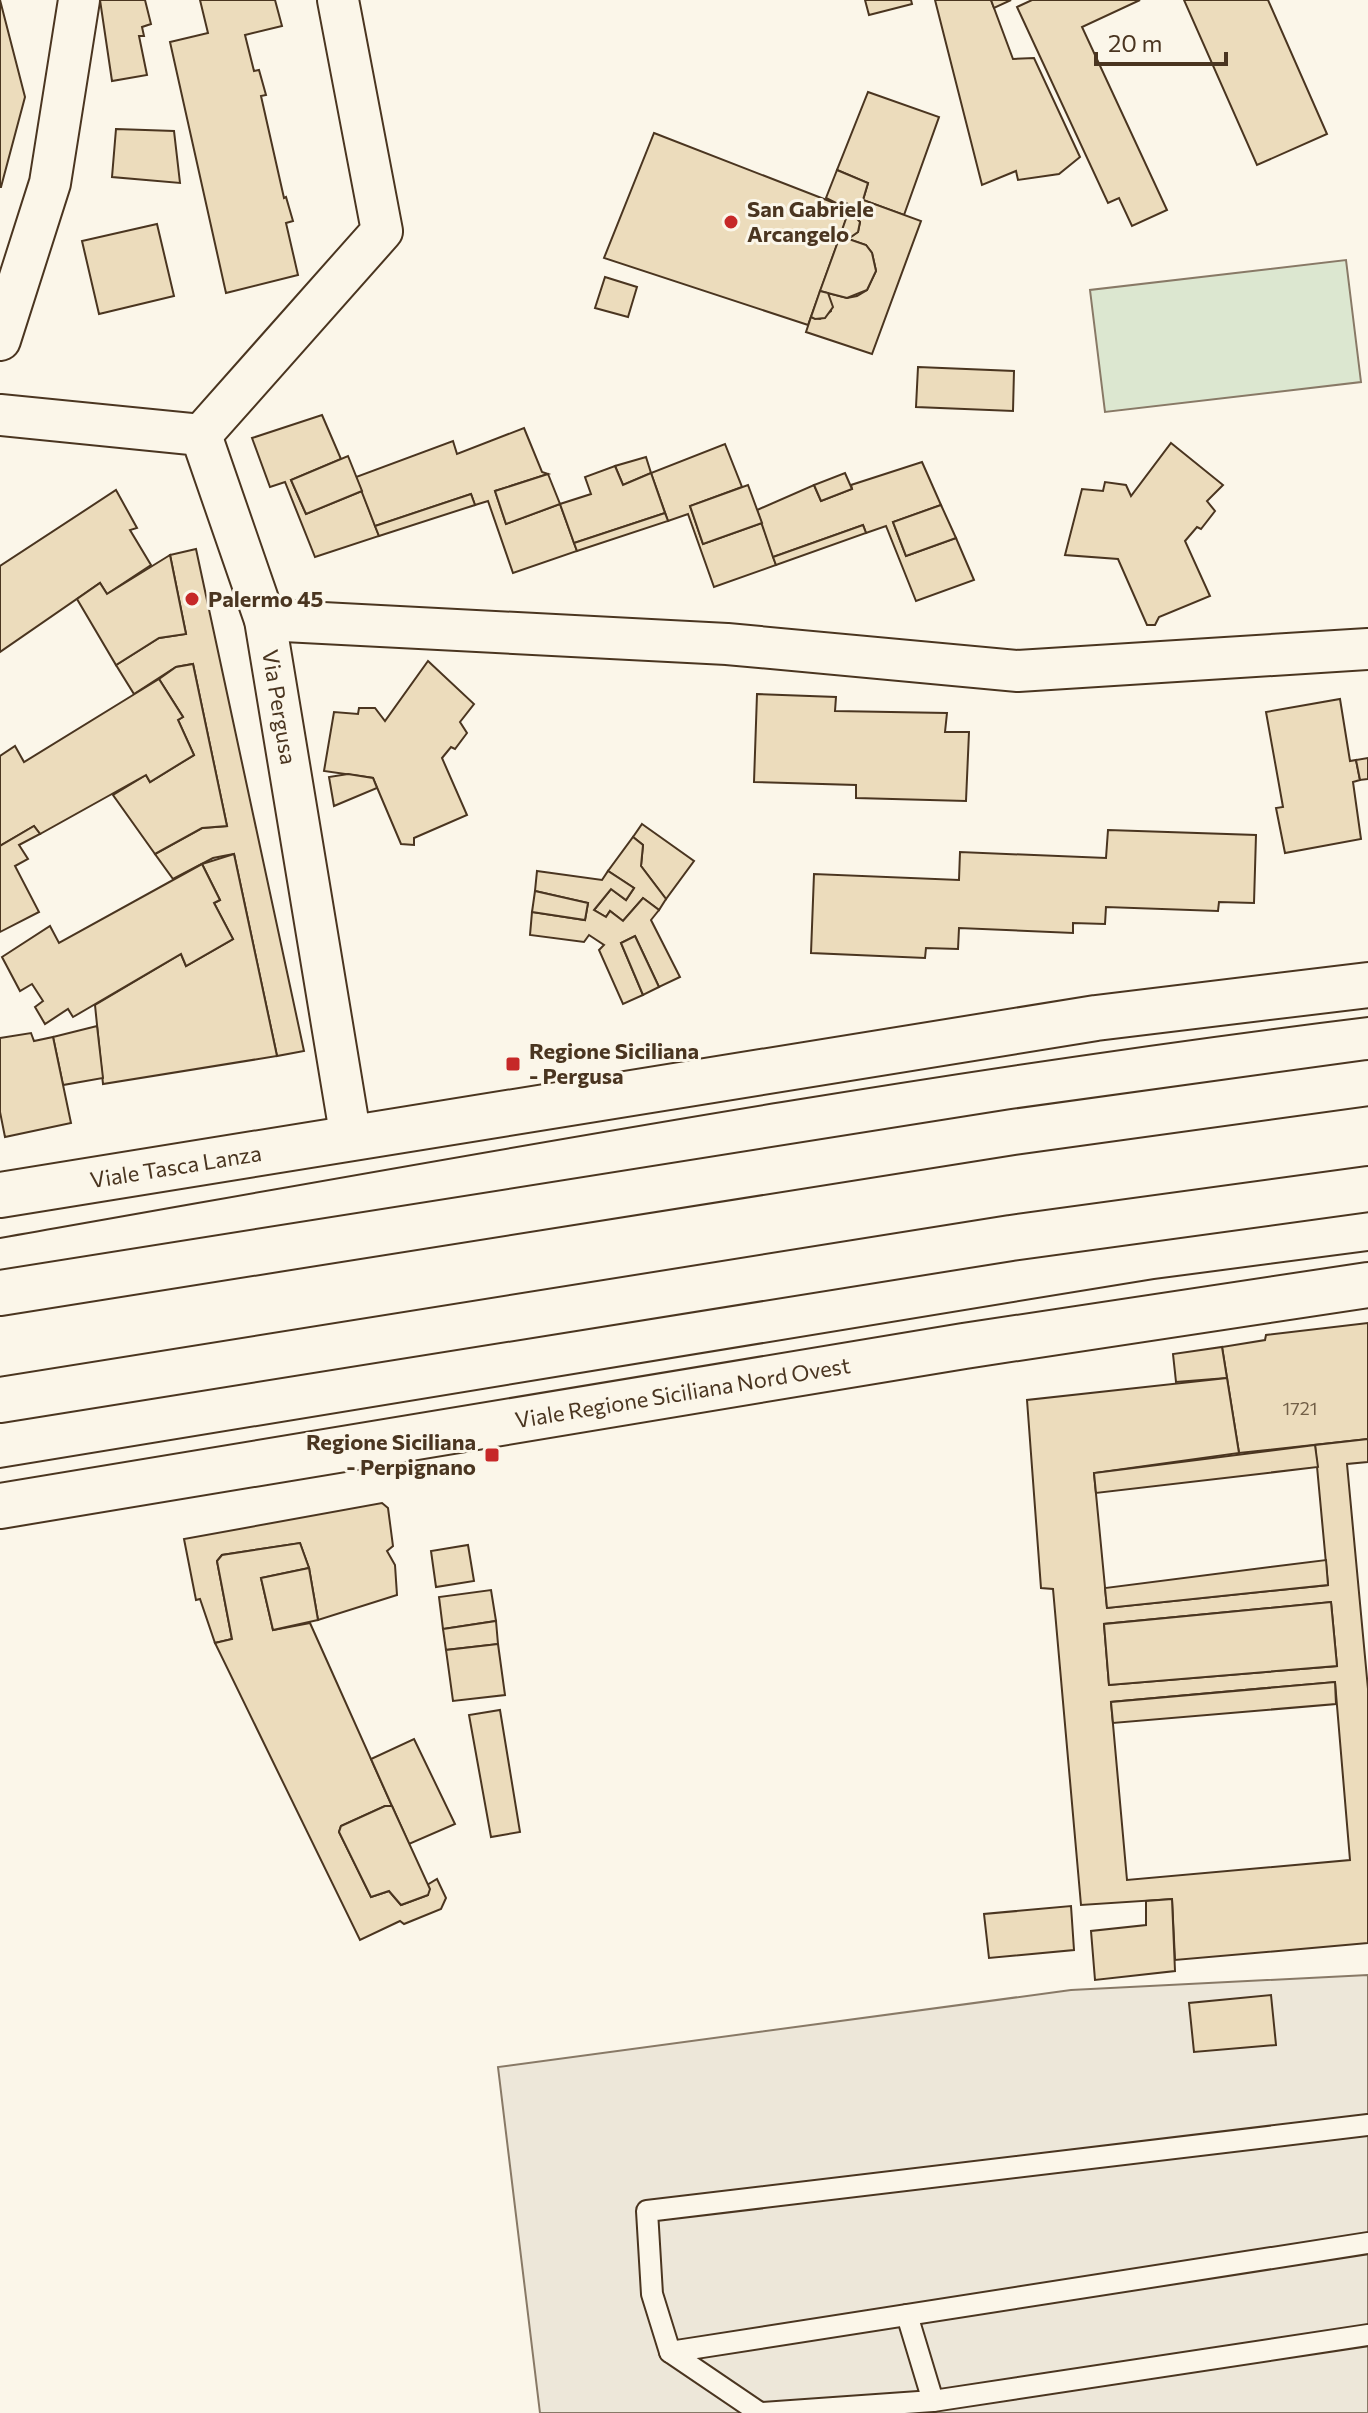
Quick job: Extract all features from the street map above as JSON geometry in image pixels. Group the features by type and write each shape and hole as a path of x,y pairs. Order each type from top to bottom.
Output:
{"street":[{"path":"0,340 50,183 79,0"},
{"path":"0,415 201,435 382,231 338,0"},
{"name":"Via Pergusa","path":"201,435 265,620 351,1139"},
{"path":"265,620 727,644 1018,671 1368,649"},
{"path":"351,1139 1096,1018 1368,985"},
{"path":"0,1293 1013,1132 1368,1083"},
{"name":"Viale Tasca Lanza","path":"0,1195 351,1139"},
{"path":"0,1400 1011,1238 1368,1189"},
{"name":"Viale Regione Siciliana Nord Ovest","path":"0,1506 994,1341 1368,1285"}],"lane":[{"path":"1368,2125 647,2211 652,2294 670,2352 760,2413 933,2401 1368,2335"},
{"path":"670,2352 1368,2243"},
{"path":"907,2315 933,2401"}],"green space":[{"path":"1346,260 1361,382 1105,412 1090,290"}],"shaded area":[{"path":"1368,1975 1368,2413 540,2413 498,2067 1071,1990"}],"building":[{"path":"0,0 25,97 1,187 0,187"},
{"path":"100,0 145,0 151,24 142,27 144,36 139,36 147,75 112,81"},
{"path":"200,0 275,0 282,26 245,35 254,71 259,70 266,95 261,96 284,198 293,221 286,223 298,275 226,293 170,42 208,33"},
{"path":"865,0 911,0 912,4 869,15"},
{"path":"935,0 991,0 1013,59 1034,58 1080,157 1059,174 1018,180 1016,171 982,185"},
{"path":"991,0 1011,0 994,8"},
{"path":"1032,0 1140,0 1082,27 1167,210 1132,226 1119,198 1108,203 1017,7"},
{"path":"1184,0 1268,0 1327,134 1257,165"},
{"path":"868,92 939,117 904,215 863,200 868,183 837,170"},
{"path":"116,129 174,131 180,183 112,177"},
{"name":"San Gabriele Arcangelo","path":"654,133 842,206 845,202 851,206 808,325 604,258"},
{"path":"837,170 868,183 863,200 921,221 872,354 806,332 811,317 820,319 831,311 828,293 847,298 857,296 867,290 876,271 872,253 866,245 848,239 858,232 860,222 849,210 851,206 845,202 842,206 826,198"},
{"path":"849,210 860,222 858,232 848,239 840,236"},
{"path":"157,224 174,296 99,314 82,241"},
{"path":"840,236 866,245 872,253 876,271 867,290 847,298 820,291"},
{"path":"605,277 637,287 628,317 595,308"},
{"path":"820,291 828,293 833,307 825,318 815,319 811,317"},
{"path":"918,367 1014,371 1013,411 916,407"},
{"path":"322,415 341,459 291,480 306,514 362,491 379,536 315,557 285,482 270,487 252,438"},
{"path":"524,428 542,472 548,474 495,491 506,524 560,504 577,551 513,573 488,501 475,505 471,494 375,526 356,477 453,441 457,454"},
{"path":"1171,443 1223,485 1207,501 1215,511 1201,529 1197,527 1185,541 1210,596 1159,617 1155,625 1147,625 1118,559 1065,555 1082,489 1103,491 1105,482 1126,485 1131,496"},
{"path":"725,444 742,487 690,506 703,544 762,523 776,565 714,587 688,514 668,521 651,473"},
{"path":"348,456 362,491 306,514 291,480"},
{"path":"646,457 651,473 623,485 615,466"},
{"path":"922,462 941,505 893,522 906,556 956,538 974,580 916,601 886,526 866,533 863,525 773,557 757,510 814,485 821,501 852,489 851,485"},
{"path":"615,466 623,485 651,473 665,513 574,543 560,504 591,494 585,477"},
{"path":"845,473 852,489 821,501 814,485"},
{"path":"548,474 560,504 506,524 495,491"},
{"path":"748,485 762,523 703,544 690,506"},
{"path":"116,490 137,528 130,530 151,565 107,594 100,583 0,652 0,566"},
{"path":"471,494 475,505 379,536 375,526"},
{"path":"941,505 956,538 906,556 893,522"},
{"path":"665,513 668,521 577,551 574,543"},
{"path":"863,525 866,533 776,565 773,557"},
{"path":"196,549 304,1051 277,1056 234,854 213,858 173,879 155,854 202,828 227,826 193,664 176,667 134,694 116,665 159,638 186,634 170,555"},
{"path":"170,555 186,634 159,638 116,665 77,599 100,583 107,594"},
{"path":"428,661 474,704 460,722 467,733 455,749 451,747 442,758 467,815 414,838 414,845 401,844 373,778 324,771 334,712 358,714 359,708 375,708 385,721"},
{"path":"193,664 227,826 202,828 155,854 113,795 146,775 150,782 194,755 178,720 183,717 159,679 176,667"},
{"path":"159,679 183,717 178,720 194,755 150,782 146,775 40,834 34,826 0,846 0,756 15,746 24,762"},
{"path":"757,694 836,697 835,711 947,713 945,732 969,732 966,801 856,798 856,785 754,782"},
{"path":"1340,699 1350,761 1356,760 1360,780 1353,782 1361,839 1285,853 1276,808 1283,807 1266,712"},
{"path":"1368,758 1368,779 1360,780 1356,760"},
{"path":"348,774 373,778 377,788 334,806 329,777"},
{"path":"642,824 694,861 666,899 641,866 643,845 633,837"},
{"path":"34,826 40,834 19,845 28,859 15,866 39,912 0,932 0,846"},
{"path":"1108,830 1256,835 1254,903 1219,902 1218,911 1106,907 1105,924 1073,923 1073,933 959,928 958,949 926,948 925,958 811,953 814,874 959,880 960,852 1106,858"},
{"path":"633,837 643,845 641,866 666,899 659,910 643,898 623,921 610,911 606,917 594,910 611,889 626,900 634,888 608,871"},
{"path":"234,854 277,1056 103,1084 95,1005 181,954 186,966 233,939 214,903 220,900 202,864"},
{"path":"202,864 220,900 214,903 233,939 186,966 181,954 73,1017 68,1009 45,1024 35,1007 43,1001 32,984 20,991 2,957 50,926 59,943"},
{"path":"537,871 602,880 608,871 634,888 626,900 611,889 594,910 606,917 610,911 623,921 643,898 659,910 651,920 680,977 659,987 635,936 621,943 643,995 623,1004 599,950 604,945 589,935 584,942 530,935 532,912 585,920 588,903 535,891"},
{"path":"535,891 588,903 585,920 532,912"},
{"path":"635,936 659,987 643,995 621,943"},
{"path":"97,1026 103,1078 63,1085 53,1037"},
{"path":"31,1033 34,1041 53,1037 71,1123 5,1137 0,1112 0,1038"},
{"path":"1368,1323 1368,1439 1239,1453 1222,1347 1265,1340 1266,1335"},
{"path":"1222,1347 1227,1378 1176,1382 1173,1354"},
{"path":"1227,1378 1239,1453 1094,1473 1107,1608 1328,1585 1315,1445 1368,1439 1368,1462 1347,1464 1368,1689 1368,1943 1175,1960 1172,1899 1081,1905 1053,1589 1041,1588 1027,1400","holes":["1331,1602 1337,1666 1109,1685 1104,1624","1335,1682 1350,1860 1127,1880 1111,1702"]},
{"path":"1315,1445 1318,1467 1096,1493 1094,1473"},
{"path":"382,1503 388,1508 393,1546 387,1551 395,1565 397,1595 318,1620 309,1568 300,1543 222,1555 217,1561 232,1639 215,1643 200,1599 196,1600 184,1539"},
{"path":"300,1543 309,1568 261,1578 273,1630 310,1623 392,1806 385,1806 341,1826 339,1832 371,1897 389,1891 401,1905 428,1895 427,1885 437,1879 446,1898 441,1909 404,1924 400,1921 360,1940 215,1643 232,1639 217,1561 222,1555"},
{"path":"468,1545 474,1581 436,1587 431,1551"},
{"path":"1326,1560 1328,1585 1107,1608 1105,1588"},
{"path":"309,1568 318,1620 273,1630 261,1578"},
{"path":"491,1590 496,1621 443,1629 439,1597"},
{"path":"1331,1602 1337,1666 1109,1685 1104,1624"},
{"path":"496,1621 498,1644 446,1650 443,1629"},
{"path":"498,1644 505,1695 453,1701 446,1650"},
{"path":"1335,1682 1336,1704 1113,1723 1111,1702"},
{"path":"500,1710 520,1832 491,1837 469,1715"},
{"path":"414,1739 455,1824 409,1844 371,1759"},
{"path":"385,1806 392,1806 430,1889 428,1895 401,1905 389,1891 371,1897 339,1832 341,1826"},
{"path":"1172,1899 1175,1971 1095,1980 1091,1931 1146,1925 1146,1901"},
{"path":"1071,1906 1074,1950 989,1958 984,1914"},
{"path":"1271,1995 1276,2045 1194,2052 1189,2003"}],"tram line":[{"path":"0,1238 854,1090 1196,1039 1368,1017"},
{"path":"0,1468 1154,1279 1368,1251"}],"place":[{"name":"San Gabriele Arcangelo","path":"731,222"},
{"name":"Palermo 45","path":"192,599"},
{"name":"Regione Siciliana - Pergusa","path":"513,1064"},
{"name":"Regione Siciliana - Perpignano","path":"492,1455"}]}
